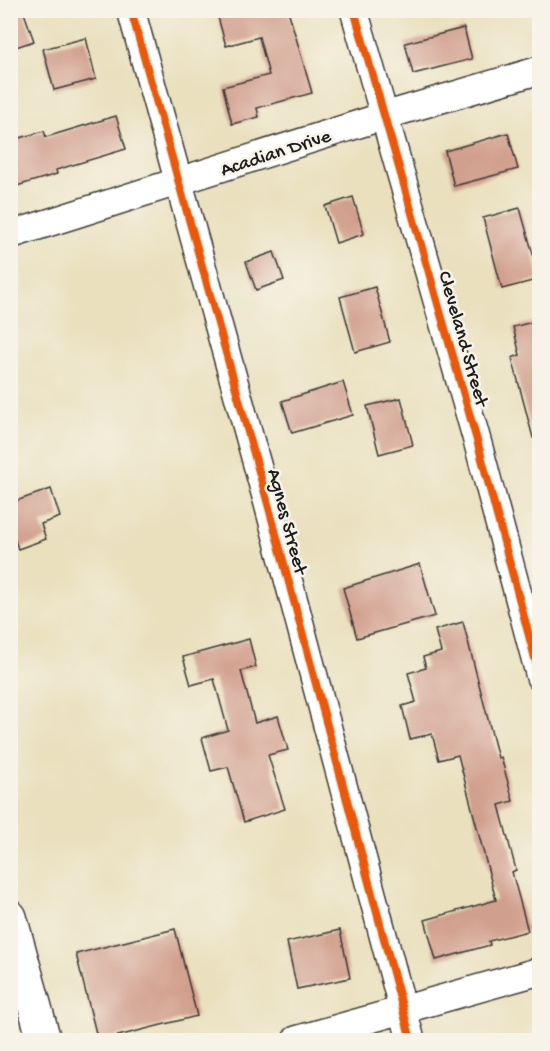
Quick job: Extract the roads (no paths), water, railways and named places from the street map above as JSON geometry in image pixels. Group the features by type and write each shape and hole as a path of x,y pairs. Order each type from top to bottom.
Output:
{"main road":[{"path":"10,917 44,1041"}],"street":[{"name":"Agnes Street","path":"131,10 268,504 411,1041"},
{"name":"Cleveland Street","path":"354,10 478,444 540,677"},
{"name":"Acadian Drive","path":"10,235 384,116 540,70"},
{"path":"296,1041 540,971"}]}
